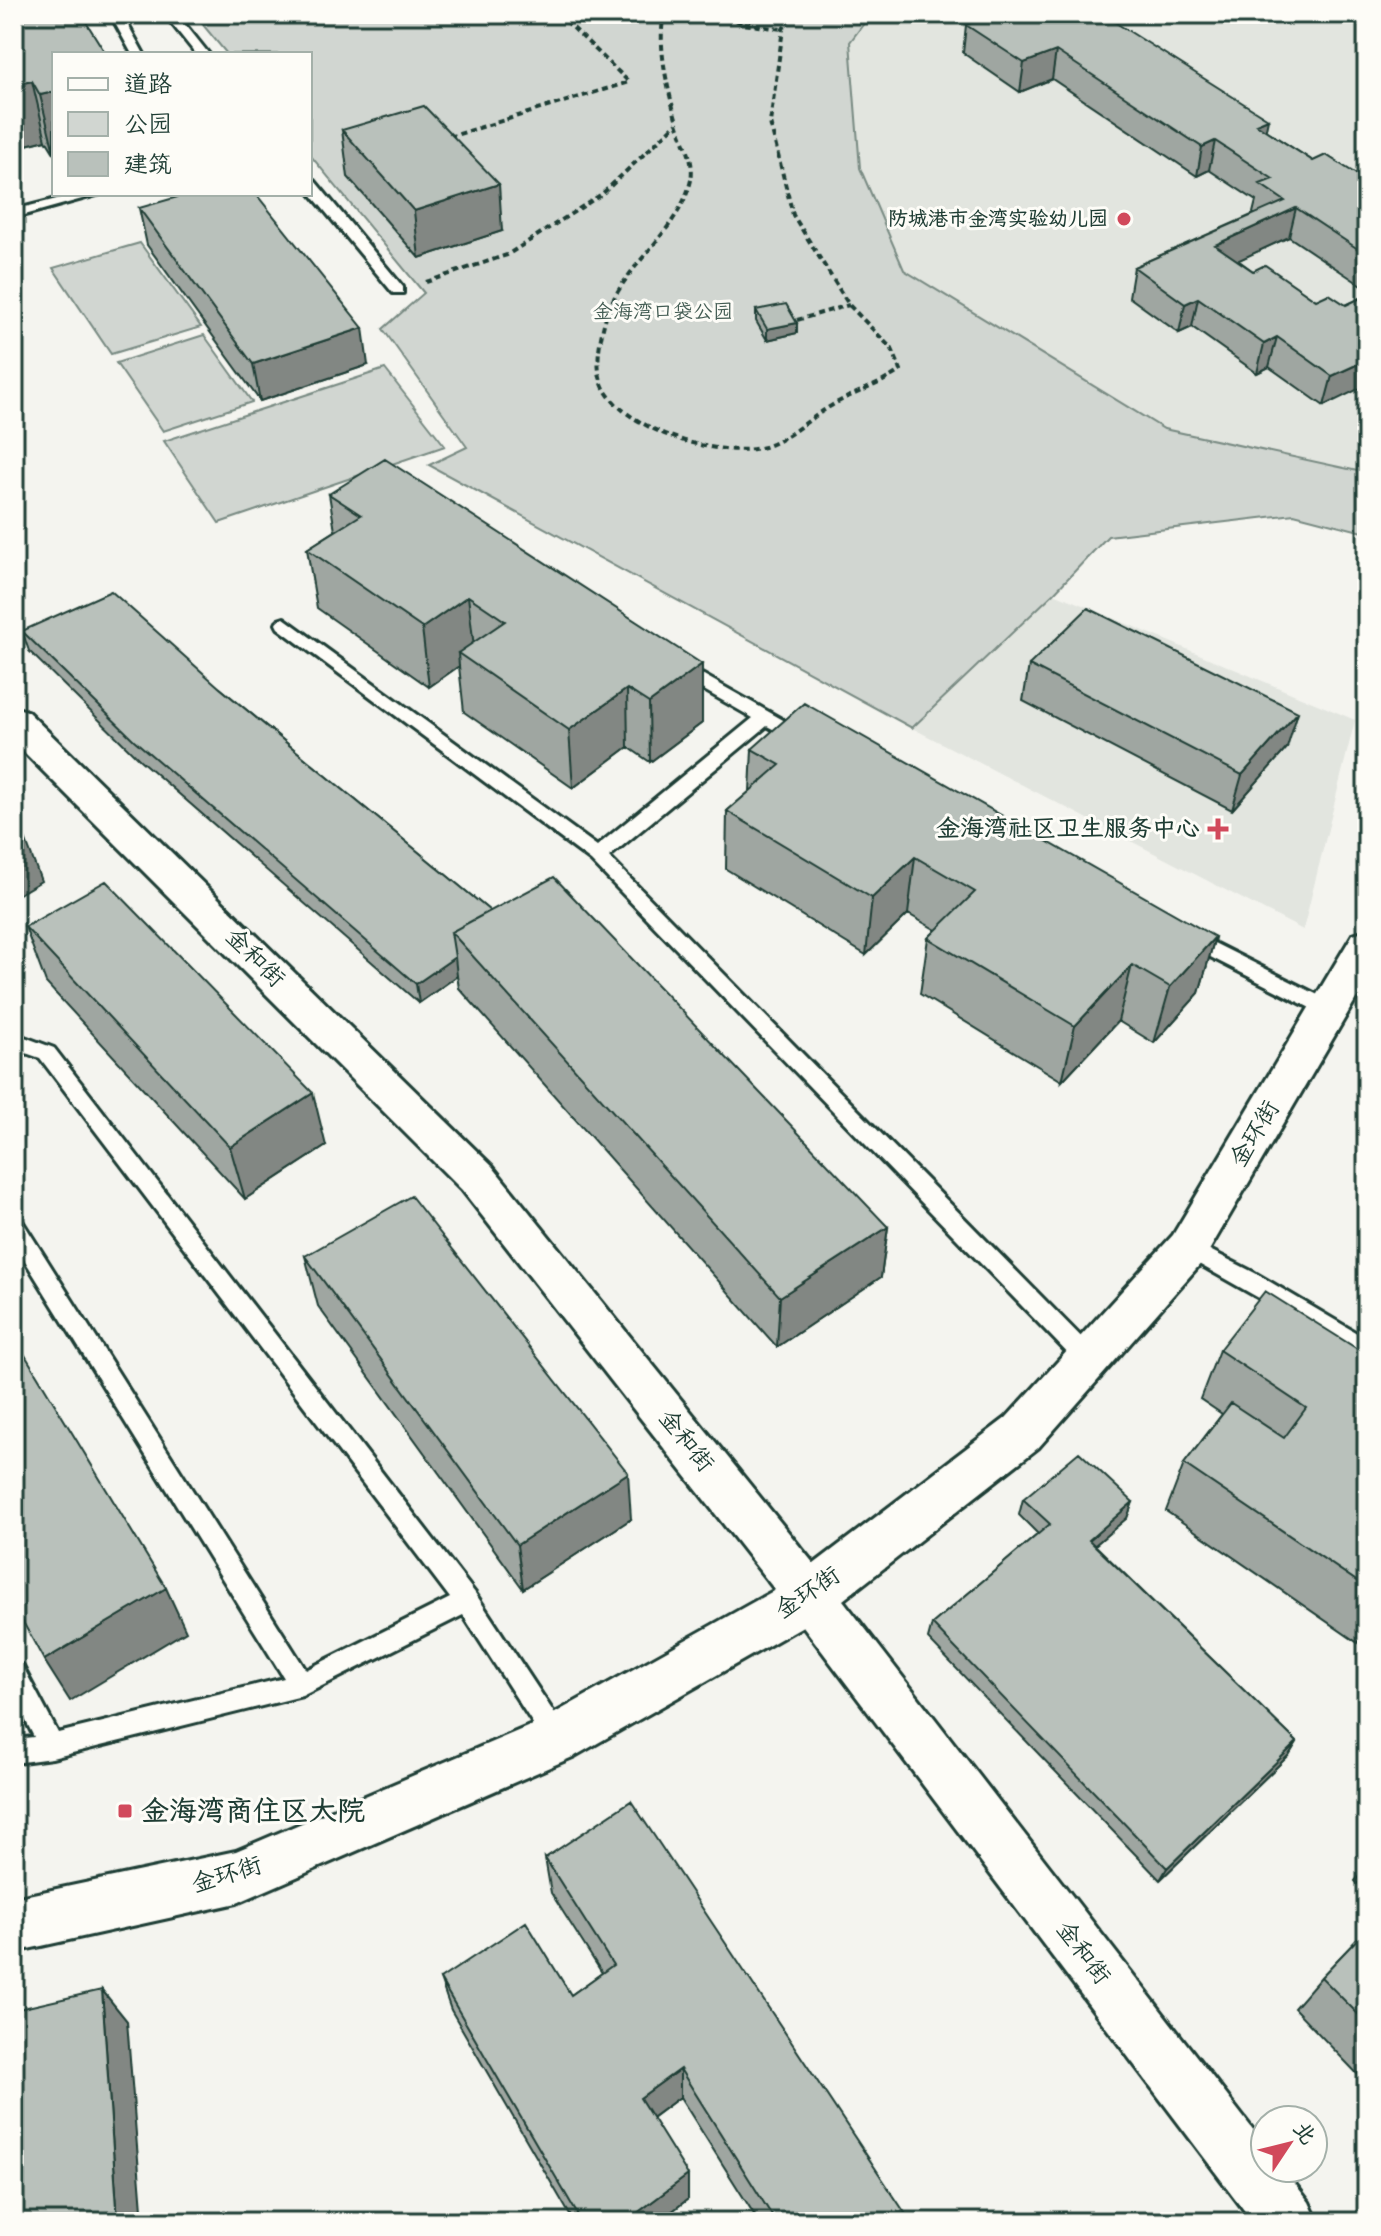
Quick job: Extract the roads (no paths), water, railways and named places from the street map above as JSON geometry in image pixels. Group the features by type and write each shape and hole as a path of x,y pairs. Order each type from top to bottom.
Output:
{"street":[{"name":"金和街","path":"14,720 477,1178 810,1596 1289,2222"},
{"name":"金环街","path":"14,1925 237,1877 557,1739 810,1596 1022,1433 1188,1248 1367,945"}],"lane":[{"path":"116,14 137,52"},
{"path":"170,14 201,52"},
{"path":"312,186 398,290"},
{"path":"14,214 85,196"},
{"path":"284,624 597,856 1088,1359"},
{"path":"670,663 764,719 821,748"},
{"path":"597,856 764,719"},
{"path":"1173,929 1329,1009"},
{"path":"14,1041 47,1053 467,1601 557,1739"},
{"path":"14,1225 302,1685"},
{"path":"1188,1248 1248,1279 1367,1350"},
{"path":"14,1751 52,1746 302,1685 467,1601"},
{"path":"14,1673 52,1746"}],"place":[{"name":"防城港市金湾实验幼儿园","path":"1124,219"},
{"name":"金海湾社区卫生服务中心","path":"1218,829"},
{"name":"金海湾商住区大院","path":"125,1811"}],"park label":[{"name":"金海湾口袋公园","path":"663,312"}]}
